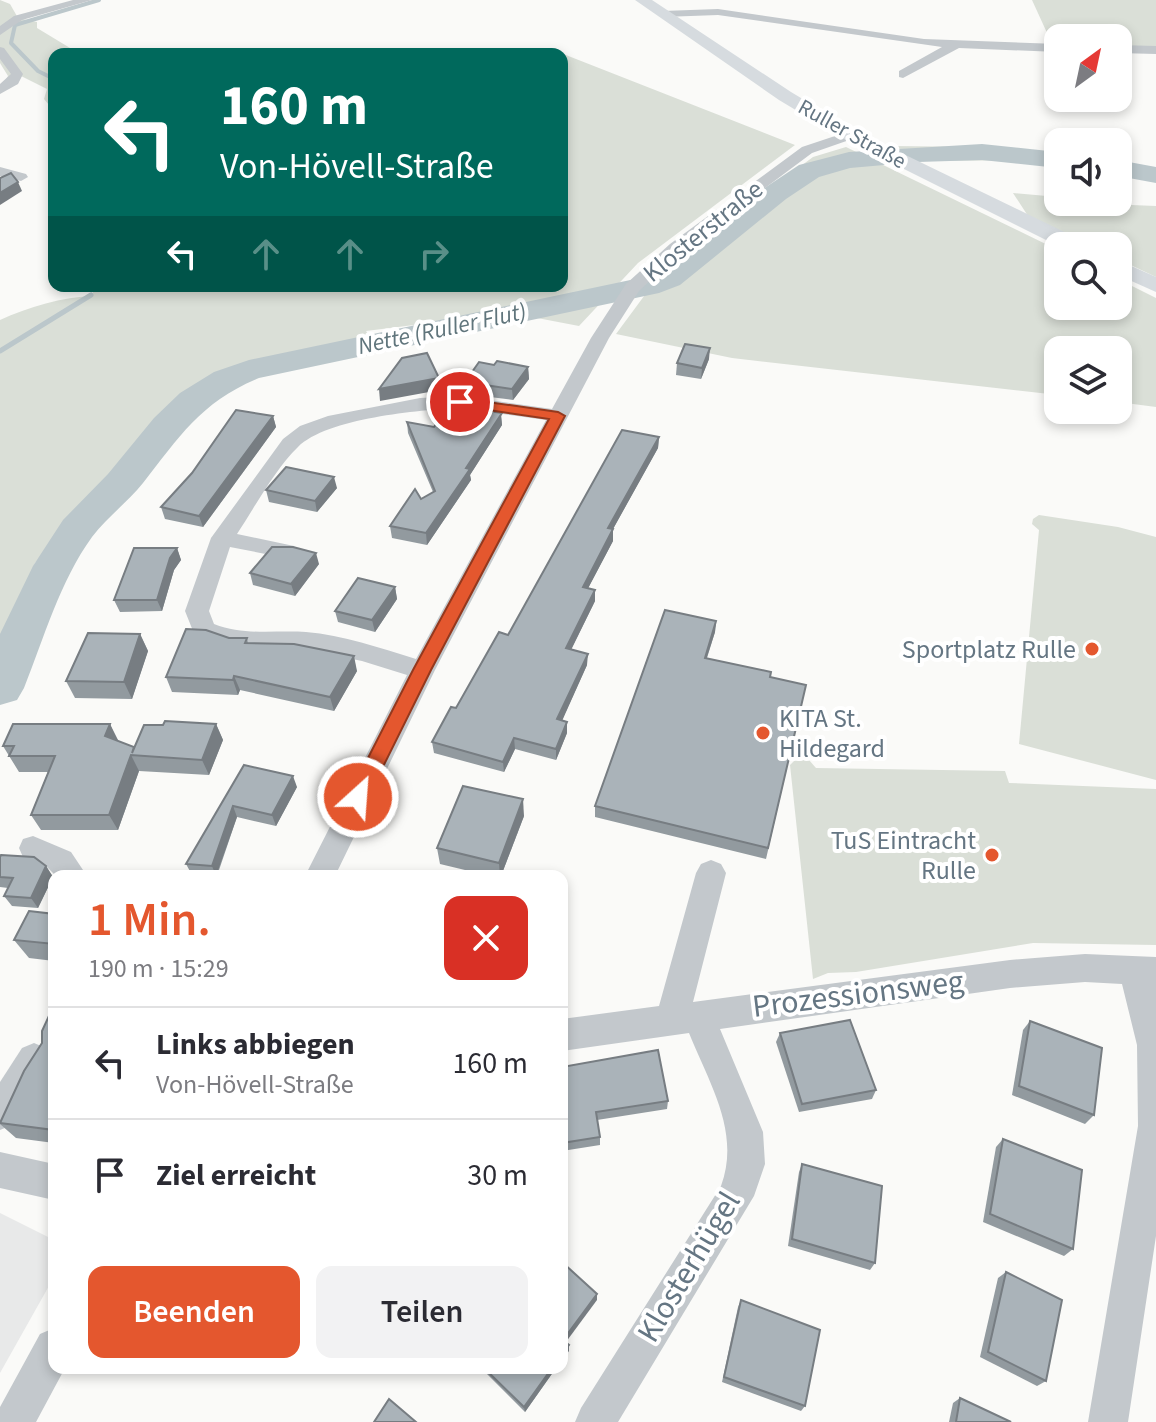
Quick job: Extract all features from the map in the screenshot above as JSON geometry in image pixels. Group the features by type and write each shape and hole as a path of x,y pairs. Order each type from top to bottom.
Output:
{"main road":[{"name":"Ruller Straße","path":"642,0 850,135 1046,232"},
{"path":"1132,274 1156,285"}],"street":[{"path":"0,31 18,18 86,0"},
{"path":"663,14 718,12 955,45 1044,48"},
{"path":"903,74 955,45"},
{"path":"1132,49 1156,50"},
{"path":"0,51 17,74 0,90"},
{"path":"807,150 816,135 817,115"},
{"name":"Klosterstraße","path":"323,870 422,670 622,302 645,274 807,150 850,135"},
{"path":"0,171 21,177"},
{"path":"422,670 363,652 308,641 234,641 204,630 197,611 222,538 290,443 307,430 328,422 420,404 460,402 558,416"},
{"path":"222,538 286,551"},
{"path":"33,848 55,855 70,870"},
{"path":"685,1017 711,873"},
{"name":"Prozessionsweg","path":"568,1034 1010,974 1085,968 1145,970"},
{"path":"1108,1422 1155,1126 1154,1045 1145,970"},
{"name":"Klosterhügel","path":"595,1422 736,1196 747,1164 746,1132 685,1017"},
{"path":"0,1113 47,1039"},
{"path":"0,1170 48,1181"},
{"path":"14,1422 48,1359"}],"shaded area":[{"path":"0,0 10,4 18,18 37,22 37,28 70,48 48,48 48,104 44,99 47,89 17,74 4,83 8,76 0,63"},
{"path":"1032,0 1156,0 1156,48 1132,47 1132,24 1044,26"},
{"path":"568,56 795,145 638,263 579,326 511,313 366,331 374,343 249,370 216,382 183,406 125,480 58,535 35,563 0,682 0,320 46,304 93,296 93,292 568,292"},
{"path":"891,146 989,147 1044,152 1044,161 925,161"},
{"path":"846,147 1044,243 1044,320 1132,320 1132,286 1156,298 1156,407 1132,404 1132,336 1044,336 1044,393 732,358 616,334 667,265 813,157"},
{"path":"1013,193 1044,196 1044,216 1132,216 1132,205 1156,206 1156,277 1132,266 1132,232 1062,232 1028,216"},
{"name":"Sportplatz Rulle","path":"1039,515 1118,527 1156,537 1156,780 1019,744 1039,530 1032,524"},
{"name":"TuS Eintracht Rulle","path":"797,758 809,760 816,768 1005,771 1009,783 1156,789 1156,945 1033,943 856,972 828,973 813,979 790,765"},
{"path":"0,1213 48,1237 48,1288 0,1373"}],"building":[{"path":"11,173 18,182 0,193 0,178"},
{"path":"685,344 710,348 702,368 677,363"},
{"path":"427,353 439,378 379,389 402,358"},
{"path":"497,361 528,367 512,389 465,382 479,362 494,365"},
{"path":"453,400 500,405 495,412 502,413 466,468 470,469 426,533 390,526 415,489 421,499 435,491 407,422 434,427"},
{"path":"236,410 273,416 199,516 161,507 192,473"},
{"path":"622,430 659,437 608,528 613,529 583,587 595,590 566,648 588,654 557,719 567,722 556,749 514,738 503,762 432,742 451,707 456,708 499,632 508,635"},
{"path":"286,467 334,477 315,501 266,490"},
{"path":"272,547 293,547 316,553 291,584 250,573"},
{"path":"134,548 177,548 170,558 157,600 114,600"},
{"path":"358,578 395,587 372,620 335,611"},
{"name":"KITA St. Hildegard","path":"665,610 716,621 705,658 771,672 770,677 806,685 768,848 595,806"},
{"path":"186,629 206,630 229,638 247,638 245,643 294,644 354,656 330,697 234,676 233,680 166,677"},
{"path":"88,633 140,634 124,682 66,681"},
{"path":"165,721 216,724 202,760 131,755 109,815 31,815 55,756 9,756 14,746 3,746 13,724 110,724 105,736 134,747 132,753 144,725 163,725"},
{"path":"244,765 293,776 272,815 233,806 212,866 186,864"},
{"path":"463,786 523,799 499,863 437,848"},
{"path":"1,855 34,857 46,866 31,898 4,896 13,878 0,877"},
{"path":"29,911 48,913 48,943 14,940"},
{"path":"48,1018 48,1129 0,1123 24,1071 42,1043 42,1031"},
{"path":"850,1020 876,1090 802,1104 780,1033"},
{"path":"1030,1021 1102,1048 1094,1115 1019,1086"},
{"path":"658,1050 668,1101 596,1112 600,1137 568,1142 568,1066"},
{"path":"1003,1139 1082,1170 1073,1249 990,1214"},
{"path":"802,1164 882,1186 875,1263 792,1239"},
{"path":"568,1267 597,1294 568,1333"},
{"path":"1006,1272 1062,1300 1046,1381 988,1352"},
{"path":"741,1300 820,1330 805,1406 724,1377"},
{"path":"490,1374 548,1374 524,1407"},
{"path":"960,1398 1011,1422 956,1422"},
{"path":"389,1399 416,1422 374,1422"}],"waterway":[{"path":"48,76 38,71 11,43 15,25 99,0"},
{"name":"Nette (Ruller Flut)","path":"0,688 44,586 77,529 122,483 179,412 226,379 249,370 648,286 669,278 776,193 809,171 849,160 982,152 1044,159"},
{"name":"Nette (Ruller Flut)","path":"1132,171 1156,175"},
{"path":"0,351 91,295"}],"place":[{"name":"Sportplatz Rulle","path":"1092,649"},
{"name":"KITA St. Hildegard","path":"763,733"},
{"name":"TuS Eintracht Rulle","path":"992,855"}],"route":[{"path":"358,797 558,416 460,402"}]}
